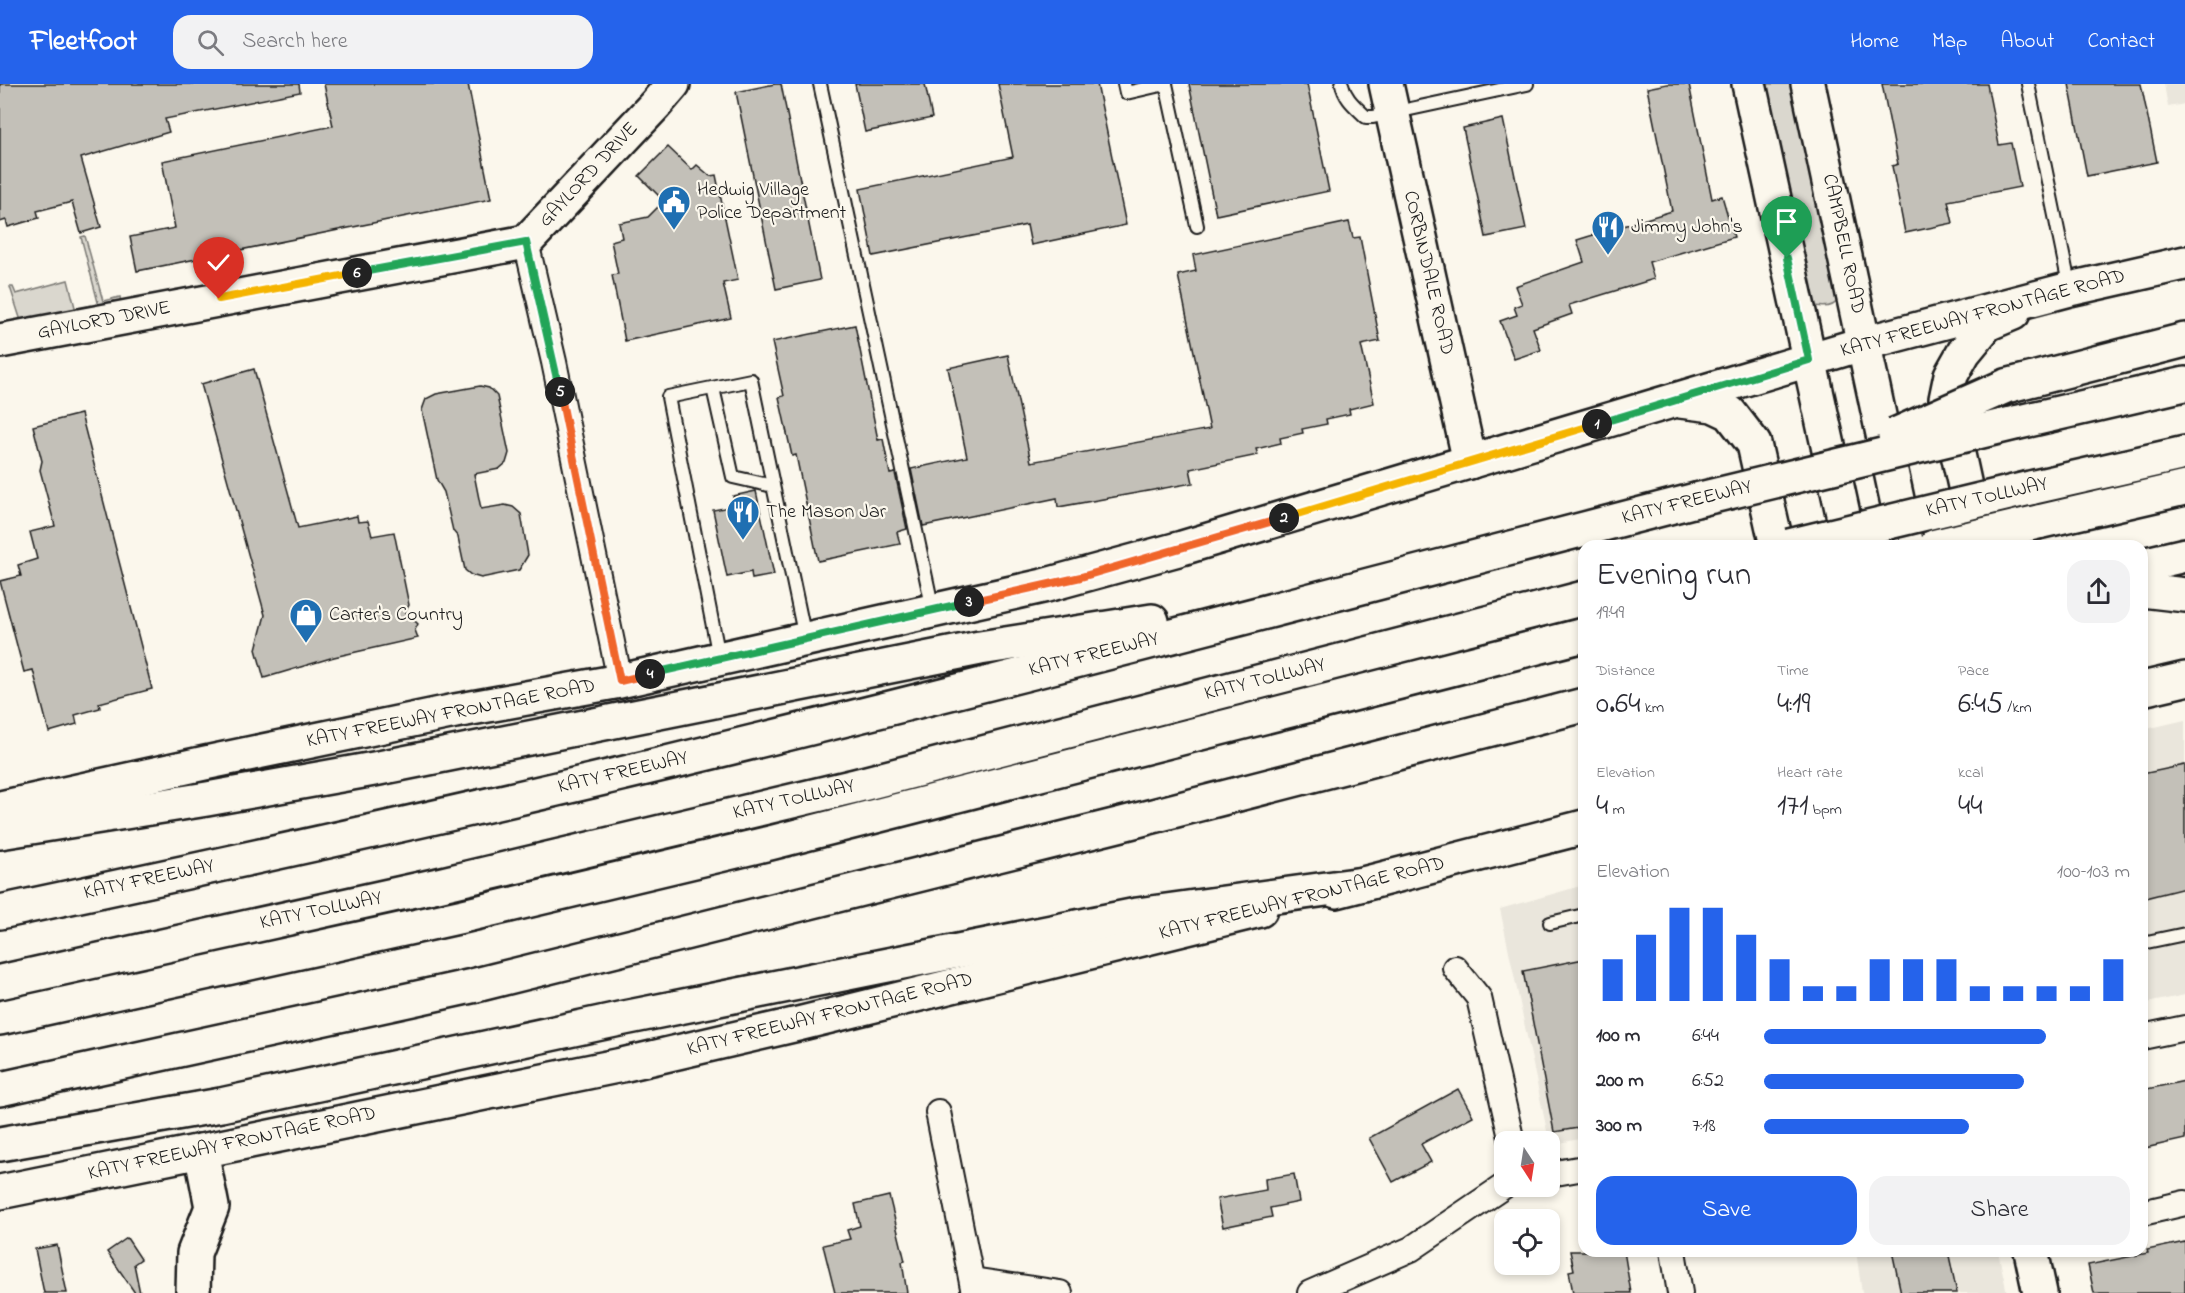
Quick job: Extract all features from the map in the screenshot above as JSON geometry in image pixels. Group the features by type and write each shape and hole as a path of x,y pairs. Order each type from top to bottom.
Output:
{"main road":[{"name":"GAYLORD DRIVE","path":"0,341 526,242 673,84"},
{"path":"1749,84 1849,540"},
{"name":"CAMPBELL ROAD","path":"1808,84 1906,540"},
{"name":"CORBINDALE ROAD","path":"1389,98 1470,462"},
{"name":"KATY FREEWAY FRONTAGE ROAD","path":"0,808 455,711 620,681 1043,586 1134,562 1865,343 2070,289 2185,263"},
{"path":"1977,540 1946,399 1951,375 1964,352 1987,324 2070,289"},
{"path":"1822,468 2006,386 2185,340"},
{"name":"KATY FREEWAY","path":"0,912 293,849 648,767 1822,468 2185,384"},
{"path":"1674,401 1713,405 1730,413 1754,444 1776,540"},
{"name":"KATY TOLLWAY","path":"1814,540 2185,453"},
{"name":"KATY TOLLWAY","path":"1962,540 2185,488"},
{"path":"2148,564 2185,555"},
{"path":"2148,591 2185,595"},
{"path":"0,832 207,799 374,769 980,648 1340,592"},
{"name":"KATY TOLLWAY","path":"0,982 438,885 855,786 1578,600"},
{"name":"KATY TOLLWAY","path":"0,1018 463,916 770,843 1578,636"},
{"path":"2148,688 2185,679"},
{"path":"0,1089 472,986 1122,824 1578,707"},
{"name":"KATY FREEWAY FRONTAGE ROAD","path":"0,1192 622,1065 798,1024 1363,884 1578,828"},
{"path":"0,1144 221,1105 624,1018 1137,915 1363,884"},
{"path":"193,1293 194,1253 212,1207 201,1151"},
{"path":"2032,1257 2040,1293"}],"street":[{"path":"526,242 554,362 620,681"},
{"path":"1455,968 1479,999 1509,1131"},
{"path":"2148,1036 2185,1028"},
{"path":"938,1112 973,1287 1060,1293"},
{"path":"1560,1172 1578,1169"},
{"path":"1310,1293 1411,1249 1494,1193"},
{"path":"2148,1211 2185,1203"},
{"path":"1674,1257 1680,1293"}],"lane":[{"path":"820,84 933,610"},
{"path":"1124,84 1126,93 1166,84 1197,226"},
{"path":"1342,84 1349,102 1366,117 1389,98 1527,84"},
{"path":"2028,84 2070,289"},
{"path":"719,658 668,397 751,381 805,639"},
{"path":"713,388 733,477 773,486"},
{"path":"1550,923 1578,916"},
{"path":"2148,942 2185,934"}],"shaded area":[{"path":"1759,84 1797,84 1839,299 1835,304 1829,306 1816,306"},
{"path":"2164,84 2185,84 2185,104 2168,107"},
{"path":"85,236 103,301 120,297 122,307 100,310 81,237"},
{"path":"68,280 78,319 21,321 10,287 13,287 16,294"},
{"path":"2185,720 2185,995 2148,1003 2148,729"},
{"path":"1578,887 1578,1139 1560,1143 1560,1131 1547,1131 1500,909"},
{"path":"1857,1257 1999,1257 2007,1293 1862,1293"}],"building":[{"path":"0,84 299,84 300,92 165,119 169,132 81,158 101,227 81,233 72,202 37,211 39,218 8,227 6,220 0,222"},
{"path":"324,84 468,84 491,199 137,271 130,237 175,228 162,161 333,126"},
{"path":"781,84 820,280 776,289 736,92"},
{"path":"855,84 925,84 932,118 865,132"},
{"path":"998,84 1097,84 1126,225 1031,245 1027,225 873,256 860,189 1013,157"},
{"path":"1189,84 1307,84 1329,191 1216,215"},
{"path":"1667,84 1689,84 1712,199 1722,196 1734,237 1649,262 1654,279 1569,305 1572,314 1533,328 1541,350 1514,359 1500,321 1517,315 1514,307 1522,304 1515,286 1584,262 1577,240 1672,211 1647,88"},
{"path":"1882,84 1987,84 1999,145 2011,143 2020,187 1948,201 1953,223 1905,233 1892,166 1898,164"},
{"path":"2069,84 2141,84 2157,162 2087,176"},
{"path":"1503,119 1526,229 1486,237 1463,128"},
{"name":"Hedwig Village Police Department","path":"668,147 692,170 697,165 710,176 716,175 738,280 723,283 731,318 625,341 612,275 618,274 611,241 622,238 619,223 648,217 664,201 639,176"},
{"path":"1349,222 1353,238 1360,237 1380,341 1361,345 1374,403 1349,409 1350,414 1326,419 1327,424 1302,429 1303,433 1280,438 1281,443 1256,449 1258,455 1190,469 1193,483 1058,507 1057,498 923,526 911,469 967,457 948,368 1008,355 1031,462 1210,429 1178,275 1196,271 1193,255"},
{"path":"855,325 878,440 883,439 890,474 895,473 907,529 897,532 900,544 818,561 796,455 792,456 779,397 784,396 772,342"},
{"path":"254,369 298,528 357,516 358,522 368,521 372,536 394,532 409,605 405,612 418,624 415,630 418,638 334,657 264,678 256,649 265,615 201,384"},
{"path":"480,386 489,388 497,396 509,453 506,463 499,469 474,474 481,509 505,505 513,507 521,514 528,555 519,570 481,578 465,570 458,537 453,531 444,492 437,480 422,410 426,399 436,394"},
{"path":"81,414 152,689 99,703 100,708 75,715 77,724 49,732 33,670 24,672 0,581 21,576 18,565 37,559 30,532 55,526 40,470 42,461 33,426"},
{"name":"The Mason Jar","path":"756,491 774,575 752,579 751,572 727,577 713,510 735,506 733,496"},
{"path":"2185,765 2185,888 2148,897 2148,773"},
{"path":"1578,960 1578,1128 1554,1131 1523,971"},
{"path":"2185,1081 2185,1139 2148,1147 2148,1089"},
{"path":"1458,1089 1473,1116 1421,1144 1431,1162 1393,1182 1369,1138"},
{"path":"1294,1174 1299,1202 1270,1208 1272,1217 1223,1227 1217,1199 1266,1190 1265,1179"},
{"path":"889,1196 905,1261 902,1262 907,1293 835,1293 823,1245 850,1239 847,1230 860,1226 855,1204"},
{"path":"127,1238 141,1259 134,1264 140,1293 135,1293 107,1252"},
{"path":"2185,1242 2185,1293 2094,1293 2088,1265 2128,1257 2148,1257 2148,1250"},
{"path":"57,1245 67,1293 44,1293 35,1249"},
{"path":"1570,1251 1578,1251 1578,1257 1625,1257 1631,1293 1573,1293 1569,1271 1574,1270"},
{"path":"1893,1257 1949,1257 1957,1293 1901,1293"}],"place":[{"name":"Hedwig Village Police Department","path":"674,231"},
{"name":"Jimmy John's","path":"1608,256"},
{"name":"The Mason Jar","path":"743,541"},
{"name":"Carter's Country","path":"306,644"}],"route":[{"path":"219,299 526,242 554,362 620,681 1043,586 1134,562 1809,360 1787,258"}]}
